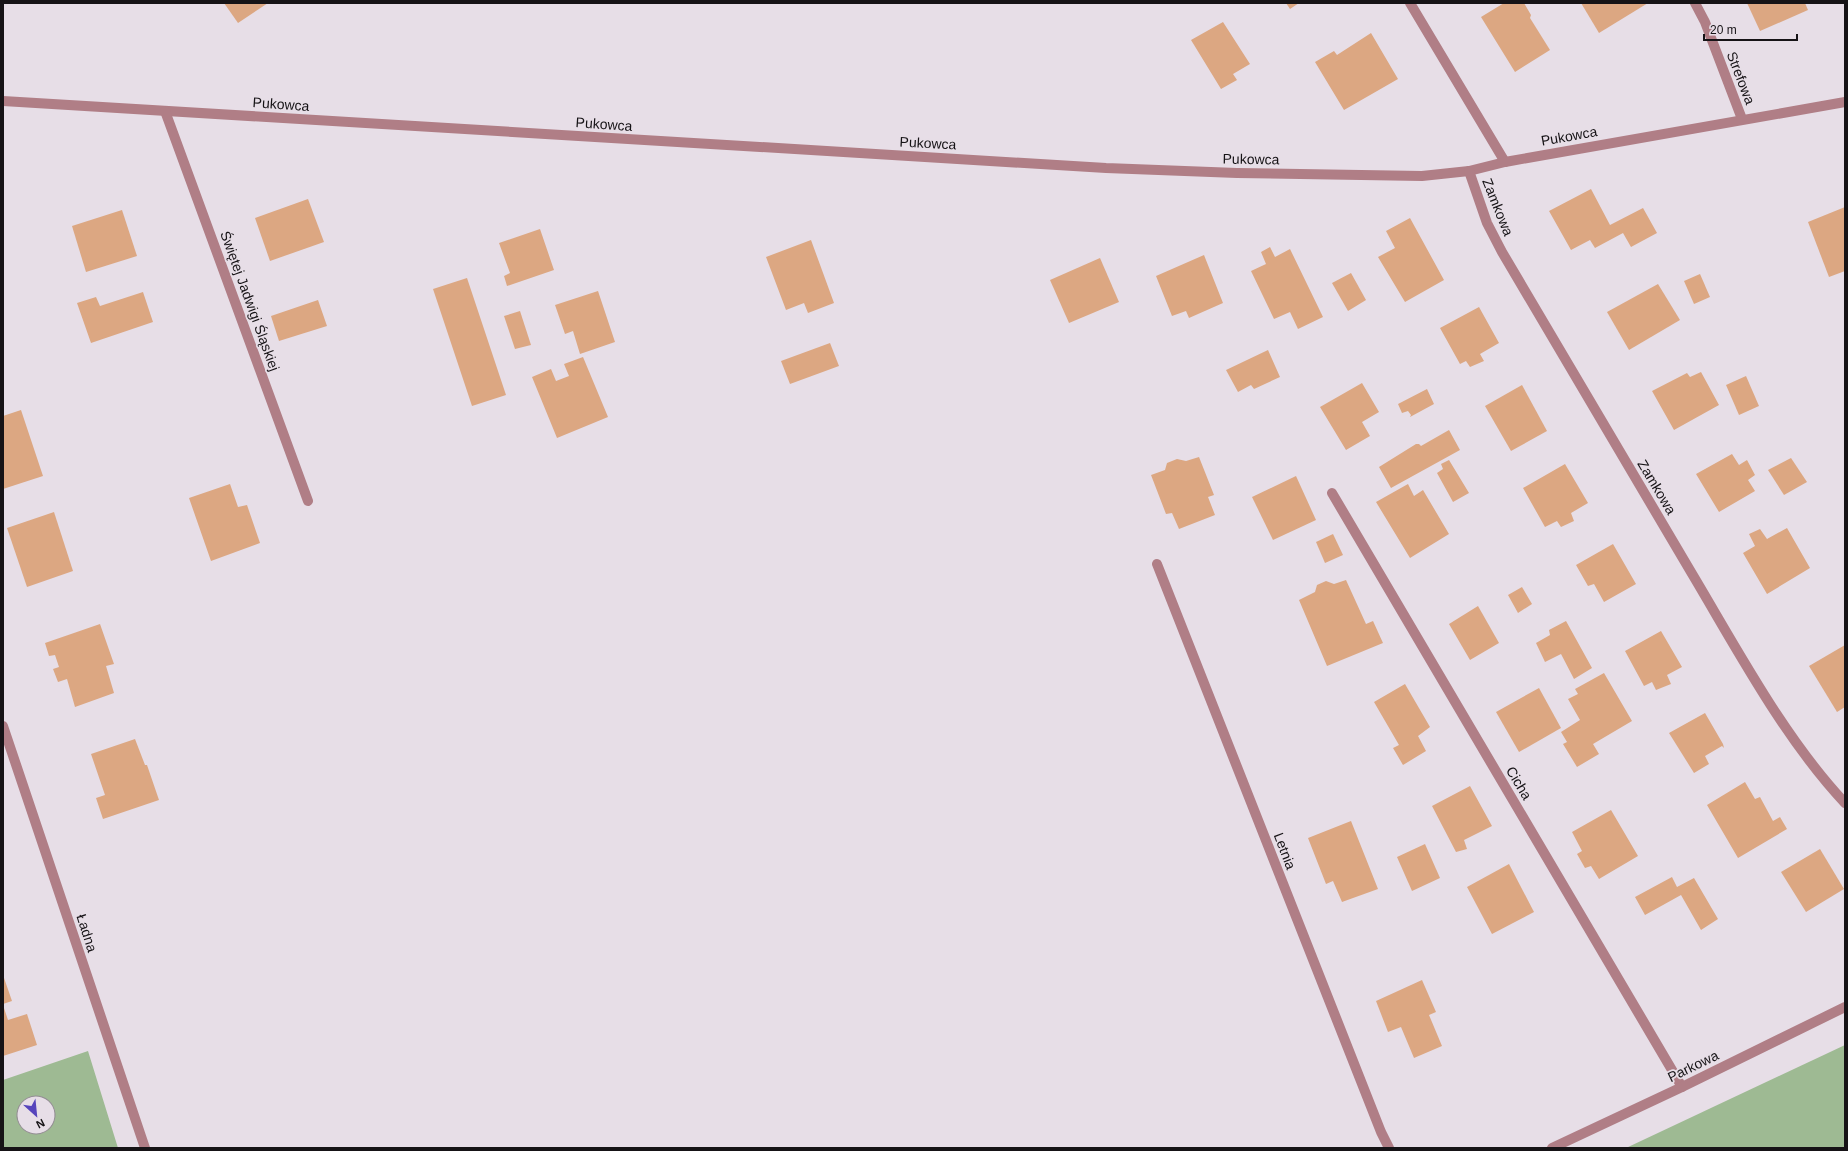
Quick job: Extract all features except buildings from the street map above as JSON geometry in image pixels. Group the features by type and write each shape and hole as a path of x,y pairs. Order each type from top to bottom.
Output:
{"street":[{"path":"1410,3 1505,162"},
{"name":"Strefowa","path":"1695,3 1704,22 1742,119"},
{"name":"Pukowca","path":"3,101 1106,168 1237,173 1422,176 1469,171 1505,162 1845,102"},
{"name":"Świętej Jadwigi Śląskiej","path":"165,111 308,501"},
{"name":"Zamkowa","path":"1469,171 1486,223 1502,252 1741,657 1785,726 1834,792 1845,803"},
{"name":"Cicha","path":"1332,494 1682,1087"},
{"name":"Letnia","path":"1157,564 1380,1132 1389,1148"},
{"name":"Ładna","path":"3,726 145,1148"},
{"name":"Parkowa","path":"1552,1148 1682,1087 1845,1007"}],"green space":[{"path":"1845,1045 1845,1148 1626,1148"},
{"path":"88,1051 118,1148 3,1148 3,1080"}]}
